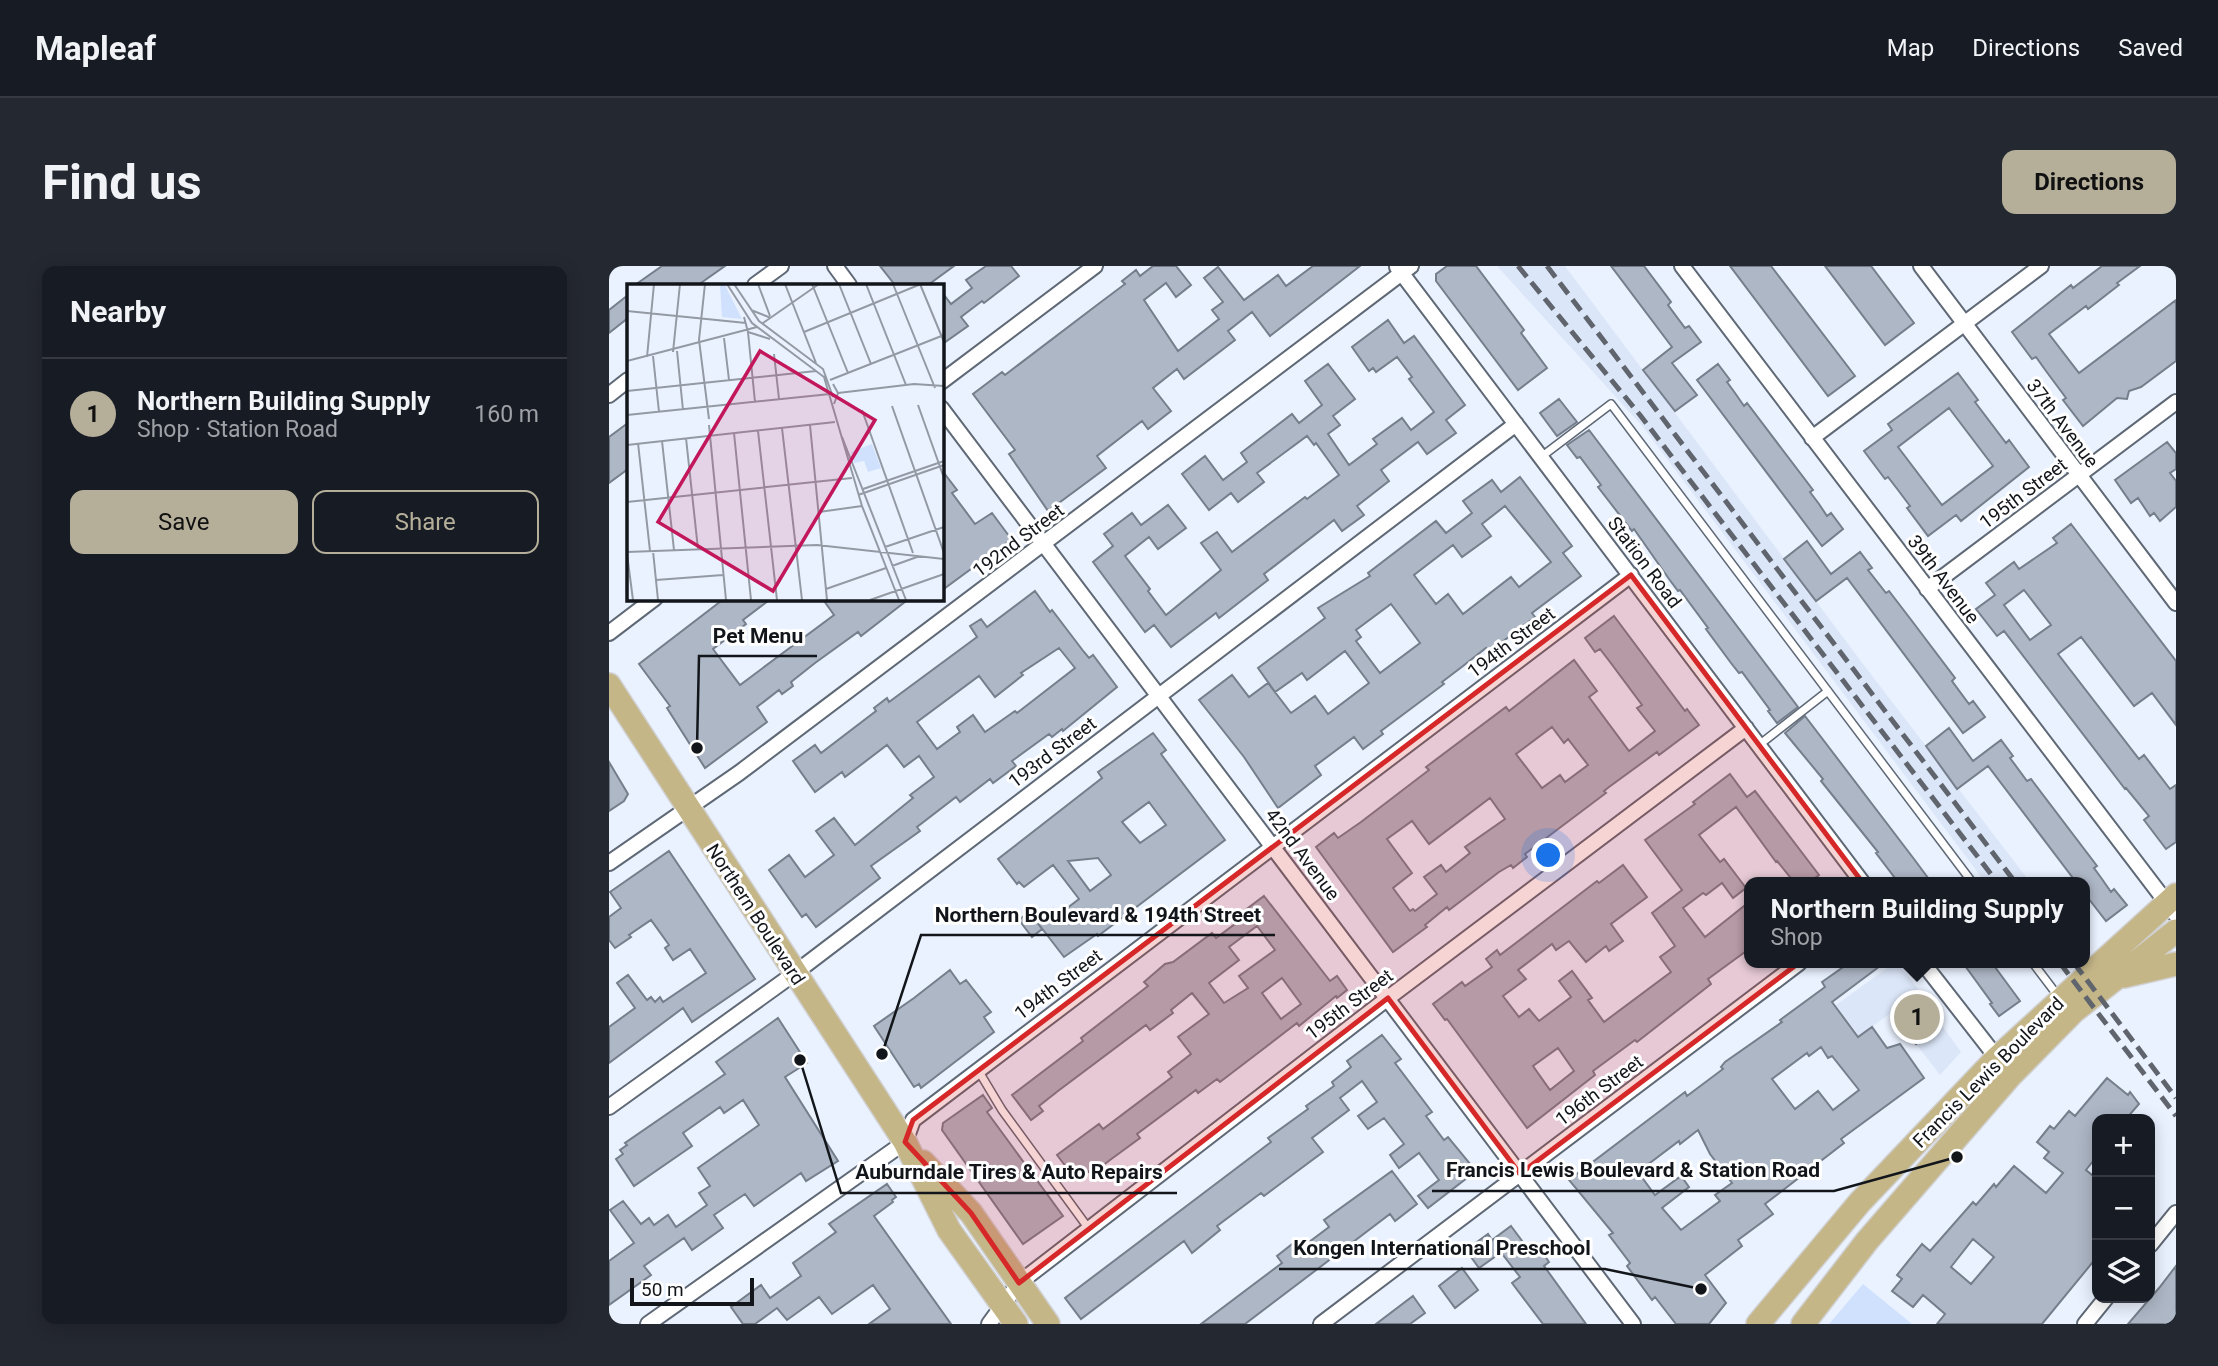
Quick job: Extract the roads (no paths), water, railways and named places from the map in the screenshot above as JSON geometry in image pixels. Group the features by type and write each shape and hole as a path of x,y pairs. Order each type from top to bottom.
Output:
{"main road":[{"name":"Northern Boulevard","path":"609,685 905,1142 949,1230 1009,1315"},
{"name":"Francis Lewis Boulevard","path":"1758,1324 1860,1202 1997,1058 2060,999 2173,904"},
{"name":"Francis Lewis Boulevard","path":"1803,1324 1867,1241 2010,1076 2074,1011 2176,932"},
{"path":"2117,978 2176,964"},
{"name":"Northern Boulevard","path":"905,1142 971,1213 1048,1324"}],"street":[{"path":"756,284 781,266"},
{"path":"835,266 848,284"},
{"path":"943,380 1095,266"},
{"name":"39th Avenue","path":"1682,266 1927,589 2173,904"},
{"name":"37th Avenue","path":"1920,266 2176,603"},
{"path":"1812,438 2041,266"},
{"name":"Station Road","path":"1403,268 1515,424 1858,877"},
{"name":"192nd Street","path":"609,863 749,766 1403,268"},
{"path":"609,395 627,381"},
{"name":"195th Street","path":"1927,589 2176,402"},
{"name":"42nd Avenue","path":"943,411 1633,1324"},
{"name":"193rd Street","path":"609,1107 795,973 1515,424"},
{"name":"194th Street","path":"649,1324 905,1142 913,1120 1631,575"},
{"path":"609,634 652,600"},
{"name":"195th Street","path":"989,1324 1009,1315 1019,1283 1388,998 1746,728"},
{"name":"196th Street","path":"1331,1321 1792,968"},
{"path":"1927,968 1997,1058"},
{"path":"2154,1240 2176,1213"},
{"path":"2085,1324 2102,1303"}],"lane":[{"path":"1541,457 1611,404 1968,877"},
{"path":"1759,745 1828,691"},
{"path":"2037,968 2060,999"},
{"path":"978,1070 1002,1110 1089,1229"}],"railway":[{"path":"1518,266 1640,415 1993,877"},
{"path":"1547,266 2011,877"},
{"path":"2064,968 2176,1116"},
{"path":"2078,968 2176,1098"}],"place":[{"name":"Pet Menu","path":"697,748"},
{"name":"Northern Building Supply","path":"1917,1017"},
{"name":"Northern Boulevard & 194th Street","path":"882,1054"},
{"name":"Auburndale Tires & Auto Repairs","path":"800,1060"},
{"name":"Francis Lewis Boulevard & Station Road","path":"1957,1157"},
{"name":"Kongen International Preschool","path":"1701,1289"}]}
